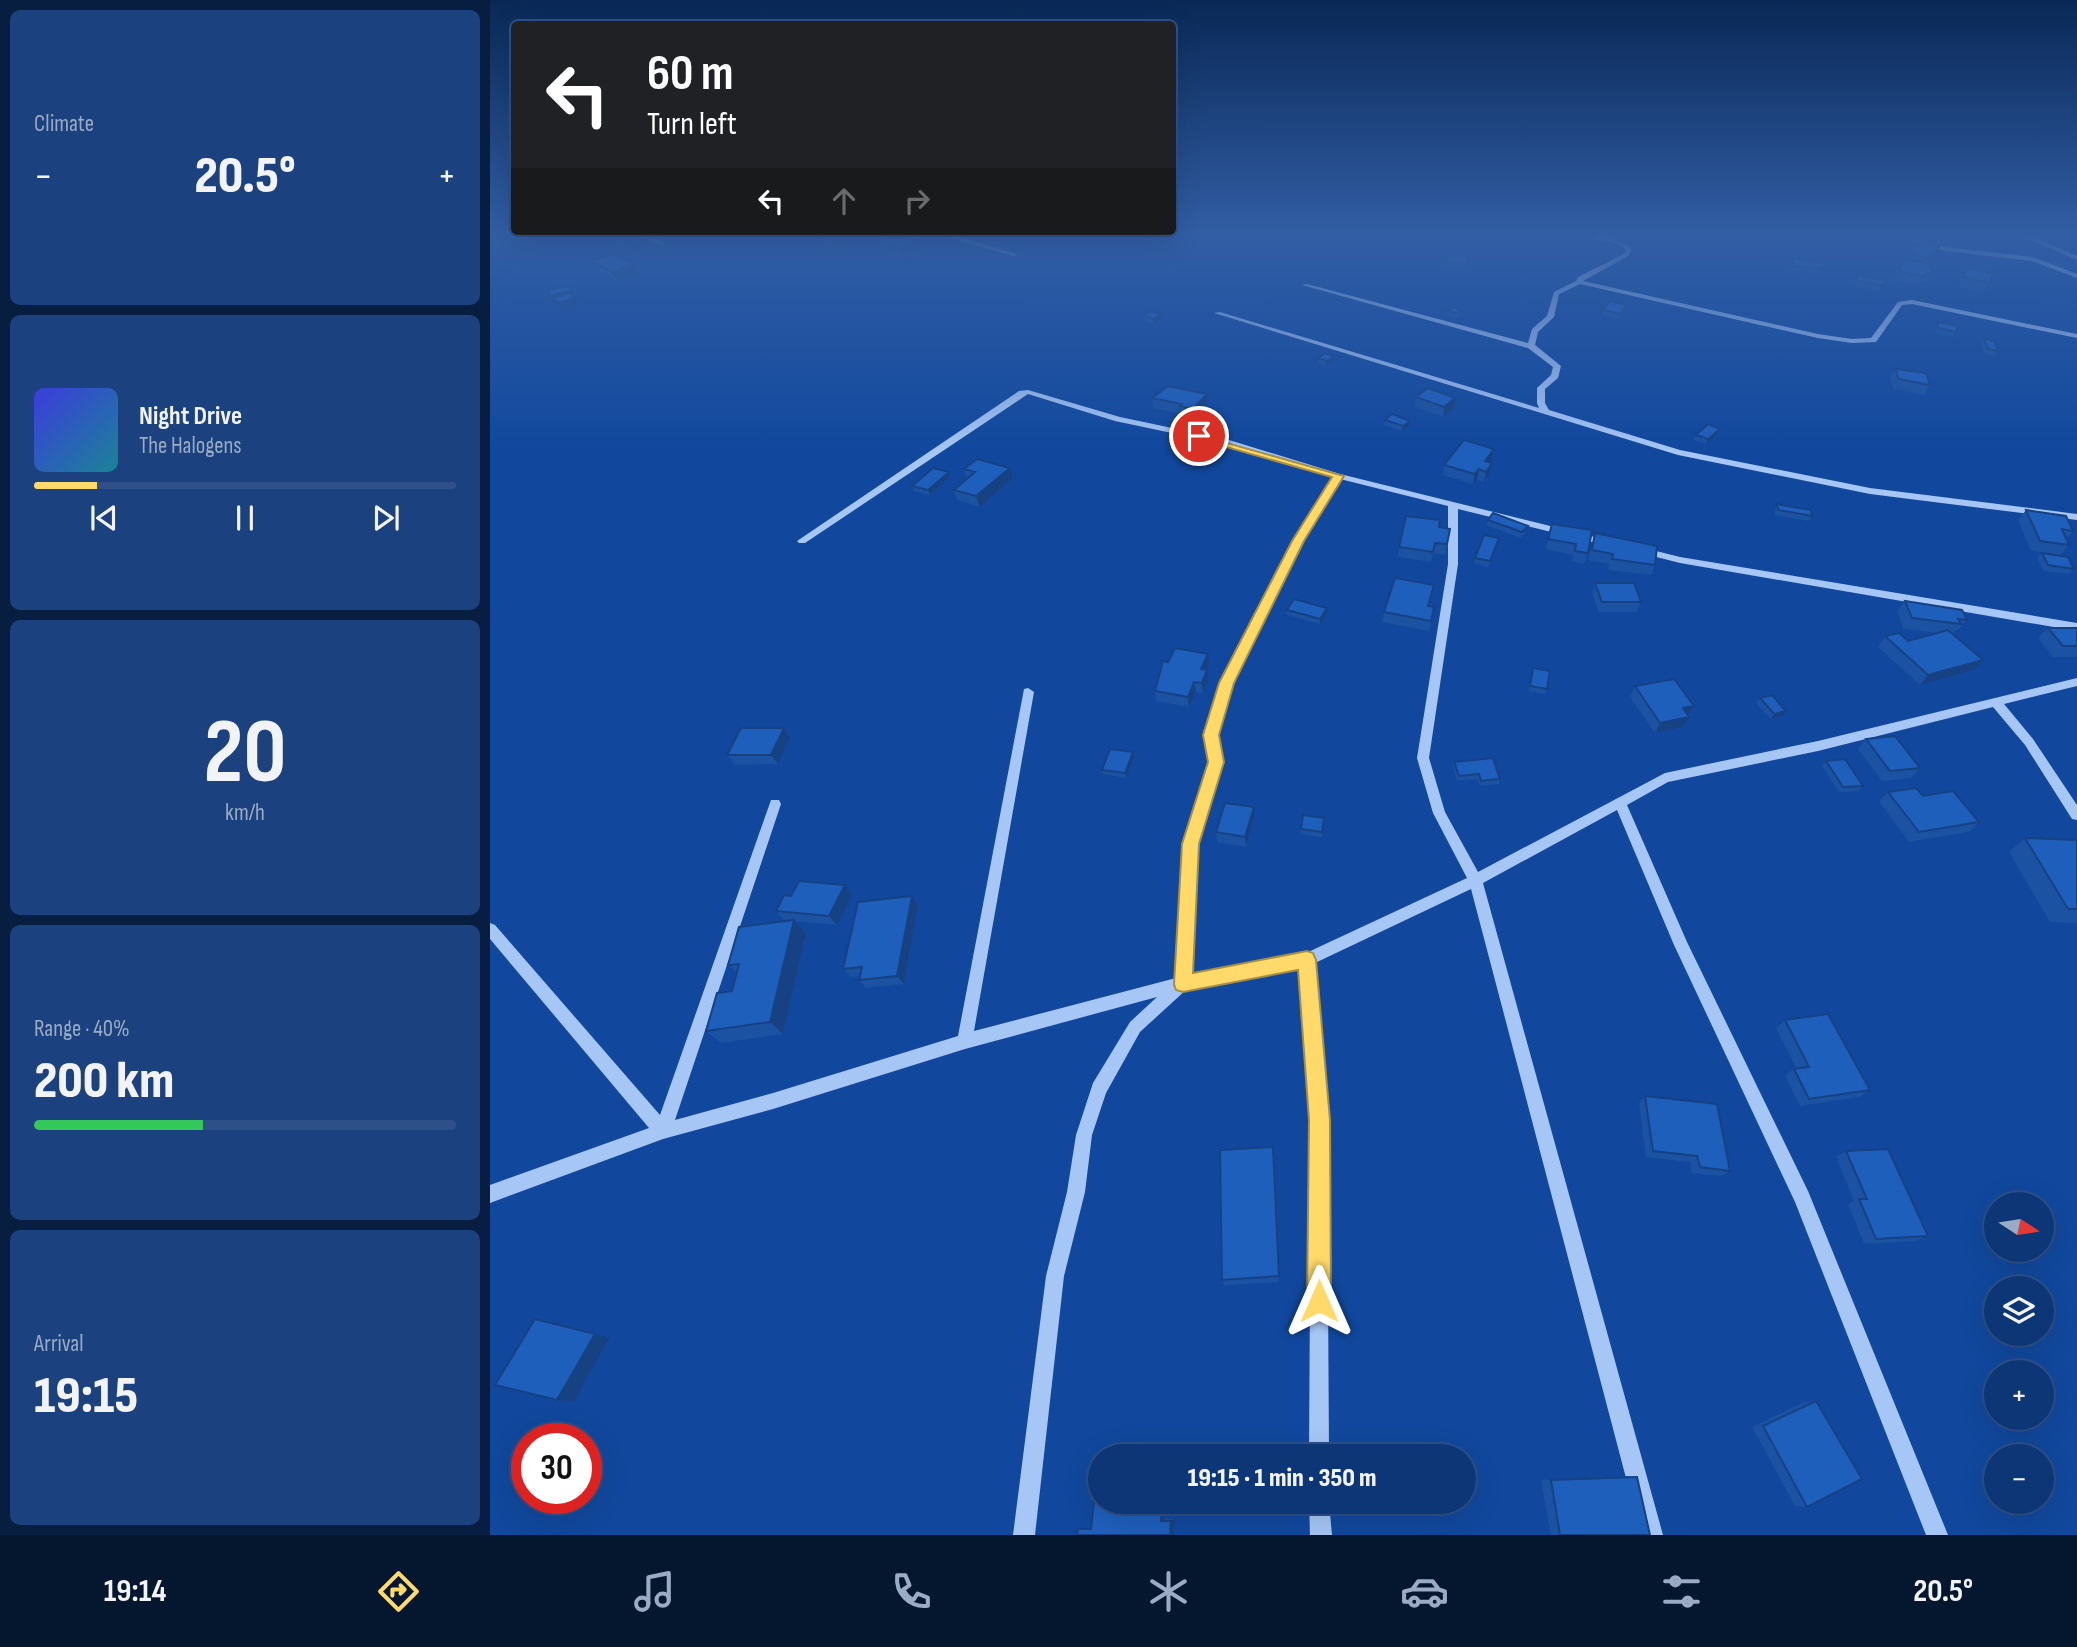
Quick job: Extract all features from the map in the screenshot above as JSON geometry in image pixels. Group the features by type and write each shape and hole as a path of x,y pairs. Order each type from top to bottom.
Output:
{"street":[{"path":"1389,308 1531,346 1557,366 1555,376 1541,388 1541,403 1546,412"},
{"path":"1531,346 1535,331 1549,317 1552,308"},
{"path":"1698,308 1852,341 1873,340 1897,308"},
{"path":"1939,308 2077,336"},
{"path":"1218,313 1678,452 1870,491 2077,517"},
{"path":"802,541 1022,393 1028,392 1118,419 1226,442 1338,476 1613,544"},
{"path":"1024,1535 1055,1276 1073,1206 1084,1135 1099,1089 1135,1027 1183,984 1190,844 1216,762 1211,735 1227,683 1298,541 1338,476"},
{"path":"1452,505 1454,564 1423,758 1439,813 1476,881 1652,1535"},
{"path":"1627,547 1680,560 2077,627"},
{"path":"490,1194 663,1131 773,1101 965,1041 1183,984 1307,960 1476,881 1665,778 1818,746 2077,682"},
{"path":"965,1041 1028,692"},
{"path":"1994,701 2029,742 2077,815"},
{"path":"663,1131 775,803"},
{"path":"1620,803 1670,920 1802,1197 1937,1535"},
{"path":"490,929 663,1131"},
{"path":"1307,960 1320,1120 1319,1444"},
{"path":"1320,1514 1321,1535"}],"building":[{"path":"1452,308 1461,310 1457,313 1448,311"},
{"path":"1605,308 1625,308 1620,314 1603,310"},
{"path":"1152,311 1161,314 1153,319 1143,315"},
{"path":"1938,322 1957,326 1957,332 1938,328"},
{"path":"1984,339 1994,341 1998,351 1988,349"},
{"path":"1325,353 1334,356 1327,361 1318,358"},
{"path":"1896,369 1926,373 1930,385 1898,379"},
{"path":"1168,386 1207,394 1193,409 1152,398"},
{"path":"1428,388 1455,398 1444,407 1416,397"},
{"path":"1392,414 1410,421 1403,426 1385,420"},
{"path":"1708,424 1720,429 1708,439 1696,435"},
{"path":"1464,440 1494,449 1485,461 1492,463 1486,472 1479,469 1475,474 1444,465"},
{"path":"977,459 1010,468 976,496 954,490 975,472 964,469"},
{"path":"933,468 949,472 928,490 912,486"},
{"path":"1777,504 1811,510 1812,516 1778,510"},
{"path":"2026,510 2066,516 2073,531 2062,529 2069,545 2040,541"},
{"path":"1493,513 1528,526 1522,532 1488,520"},
{"path":"1406,516 1440,520 1439,527 1450,529 1447,544 1435,543 1433,552 1399,547"},
{"path":"1552,524 1592,530 1588,553 1575,551 1576,544 1548,539"},
{"path":"1595,533 1657,546 1655,565 1612,559 1613,554 1592,550"},
{"path":"1484,535 1499,538 1490,561 1475,558"},
{"path":"2042,553 2068,557 2074,569 2048,565"},
{"path":"1395,578 1434,585 1428,606 1434,607 1431,621 1384,612"},
{"path":"1595,583 1634,583 1641,602 1602,602"},
{"path":"1294,599 1327,608 1320,619 1287,610"},
{"path":"1905,601 1962,610 1967,620 1958,619 1961,624 1912,618"},
{"path":"2048,628 2077,628 2077,646 2063,646"},
{"path":"1948,630 1983,660 1928,675 1885,636 1899,633 1908,641"},
{"path":"1175,648 1208,654 1201,669 1207,670 1202,683 1194,682 1188,697 1155,691 1163,661 1168,662"},
{"path":"1533,668 1550,671 1547,689 1530,686"},
{"path":"1674,679 1694,706 1683,708 1689,717 1660,723 1635,686"},
{"path":"1772,695 1786,711 1774,714 1760,698"},
{"path":"741,728 784,728 771,755 727,755"},
{"path":"1895,736 1920,768 1890,771 1866,739"},
{"path":"1110,749 1133,752 1125,773 1102,770"},
{"path":"1493,758 1500,779 1481,781 1479,774 1459,776 1454,762"},
{"path":"1845,759 1863,786 1843,787 1826,761"},
{"path":"1916,788 1923,796 1953,791 1979,822 1919,832 1888,792"},
{"path":"1225,803 1254,807 1245,837 1216,832"},
{"path":"1303,815 1324,818 1322,832 1301,829"},
{"path":"2025,838 2077,840 2077,909 2068,909"},
{"path":"799,881 845,885 829,916 776,911 784,895 791,896"},
{"path":"912,896 897,976 859,980 862,967 843,969 858,902"},
{"path":"794,920 770,1022 706,1031 717,993 732,991 739,964 728,965 739,927"},
{"path":"1828,1014 1870,1090 1809,1099 1794,1069 1809,1067 1785,1020"},
{"path":"1645,1096 1717,1104 1730,1171 1700,1167 1697,1156 1653,1151"},
{"path":"1273,1147 1279,1276 1222,1280 1220,1150"},
{"path":"1888,1149 1928,1236 1876,1239 1859,1199 1867,1199 1846,1151"},
{"path":"535,1319 595,1334 557,1400 495,1385"},
{"path":"1816,1401 1862,1479 1807,1507 1763,1426"},
{"path":"1637,1477 1650,1535 1560,1535 1551,1480"},
{"path":"1093,1514 1161,1514 1161,1521 1171,1521 1170,1535 1077,1535 1078,1529 1091,1529"}],"route":[{"path":"1199,436 1338,476 1298,541 1227,683 1211,735 1216,762 1190,844 1183,984 1307,960 1320,1120 1319,1301"}]}
